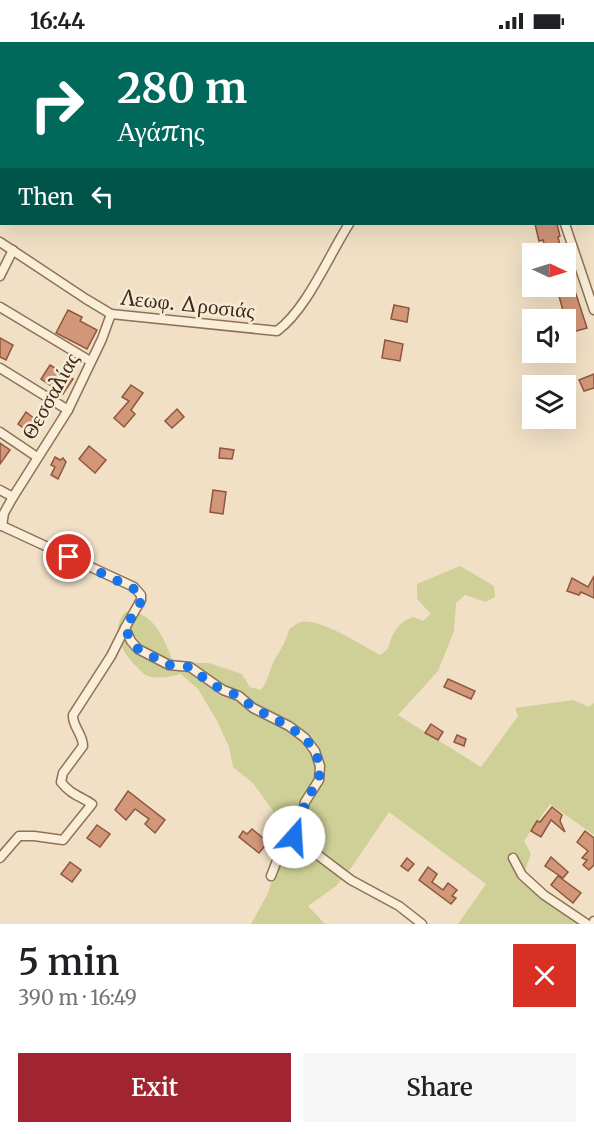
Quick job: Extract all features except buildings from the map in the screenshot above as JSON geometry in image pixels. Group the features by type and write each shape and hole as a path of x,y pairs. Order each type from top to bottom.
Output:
{"street":[{"name":"Λεωφ. Δροσιάς","path":"0,242 86,300 111,314 277,330 291,320 348,225"},
{"path":"565,225 594,310"},
{"path":"0,276 13,250"},
{"path":"0,307 90,361"},
{"name":"Θεσσαλίας","path":"1,525 4,513 13,497 37,457 57,431 68,410 102,339 111,314"},
{"path":"0,368 68,410"},
{"path":"0,432 37,457"},
{"path":"0,490 13,497"},
{"path":"0,858 19,836 63,840 92,804 81,797 70,794 62,782 63,773 83,746 82,736 73,722 73,715 111,656 140,604 141,595 138,591 1,525"},
{"path":"125,628 138,649 169,665 190,667 210,683 239,696 254,708 288,726 305,738 315,751 320,766 319,780 305,802 302,819 294,837 276,863 271,876"},
{"path":"294,837 351,880 399,906 422,924"},
{"path":"513,858 522,875 543,895 587,924"}],"green space":[{"path":"460,566 494,586 495,597 486,602 465,595 456,603 454,631 438,671 398,715 481,767 518,716 515,708 573,700 589,707 594,703 594,835 550,804 524,841 531,854 521,881 578,924 458,924 486,884 389,812 336,886 308,906 325,924 251,924 268,893 277,864 293,843 290,831 253,783 233,767 229,747 198,689 181,674 164,677 148,676 127,655 118,634 118,626 125,612 143,615 156,626 172,659 185,663 209,663 242,674 250,687 261,690 289,630 296,624 309,622 330,628 380,655 388,649 391,638 403,622 413,617 423,621 431,614 417,599 417,584"}],"route":[{"path":"69,557 134,587 141,595 140,604 125,628 138,649 169,665 190,667 210,683 239,696 254,708 305,738 315,751 320,766 319,780 305,802 302,819 294,837"}]}
